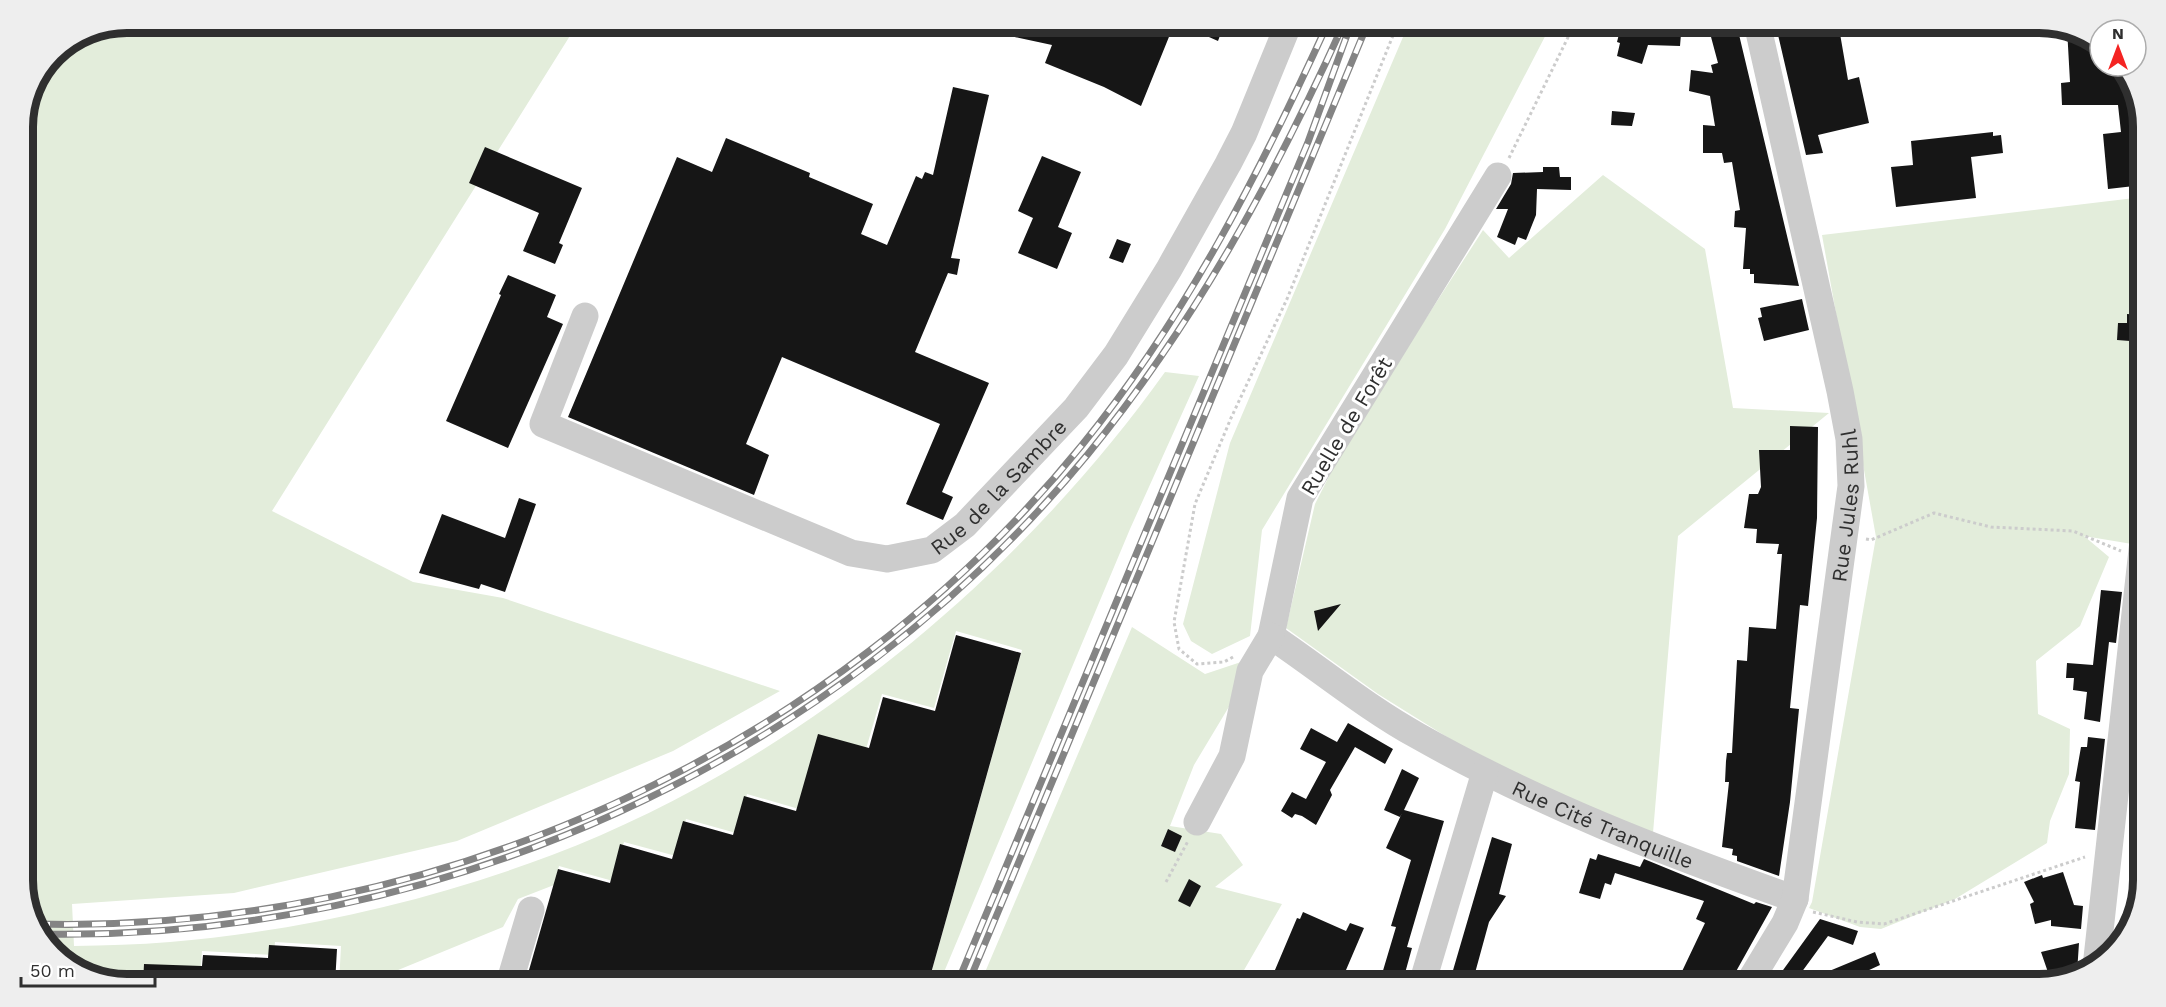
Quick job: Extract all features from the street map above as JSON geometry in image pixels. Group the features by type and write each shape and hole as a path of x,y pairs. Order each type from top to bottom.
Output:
{"street":[{"name":"Rue de la Sambre","path":"585,316 543,424 851,553 886,560 932,550 965,525 1076,408 1116,355 1169,269 1228,164 1244,133 1285,33"},
{"name":"Rue Jules Ruhl","path":"1754,974 1785,923 1795,899 1851,486 1849,439 1844,410 1759,33"},
{"name":"Ruelle de Forêt","path":"1272,636 1300,498 1498,176"},
{"name":"Rue Cité Tranquille","path":"1272,636 1416,735 1485,772 1633,841 1795,899"},
{"path":"1197,822 1232,756 1250,671 1272,636"},
{"path":"2097,953 2133,637"},
{"path":"1425,974 1485,772"},
{"path":"512,974 531,910"}],"path":[{"path":"1243,651 1224,662 1197,664 1179,649 1174,622 1195,504 1231,418 1287,299 1394,33"},
{"path":"1498,176 1517,144 1570,33"},
{"path":"1844,537 1871,540 1934,513 1990,527 2073,531 2126,553 2133,551"},
{"path":"1166,882 1197,822"},
{"path":"1795,899 1818,914 1884,924 2109,849"}],"green space":[{"path":"127,33 572,33 272,511 413,582 503,598 780,691 673,751 457,841 234,893 72,904 74,946 146,944 218,937 364,912 506,871 552,855 642,816 729,770 813,717 893,657 969,592 1040,523 1106,449 1165,372 1199,376 1130,529 943,974 931,974 1022,650 956,631 934,708 882,694 866,749 799,809 747,794 736,833 686,819 676,856 624,842 613,881 559,866 554,885 518,899 503,927 388,974 340,974 341,946 275,942 274,955 202,951 200,974 127,974 91,967 70,955 49,932 38,910 33,886 33,121 36,103 52,70 65,56 80,46 109,35"},
{"path":"1405,33 1547,33 1445,229 1262,530 1250,636 1212,654 1191,641 1183,624 1230,443"},
{"path":"1603,175 1705,249 1733,408 1829,413 1678,536 1653,833 1564,810 1378,694 1286,628 1315,504 1348,439 1483,230 1509,258"},
{"path":"2133,198 2133,544 2084,536 2109,557 2080,626 2036,661 2038,714 2070,729 2069,774 2050,821 2047,843 1955,899 1881,929 1860,927 1809,908 1812,902 1876,537 1822,235"},
{"path":"1132,627 1205,674 1250,659 1233,700 1194,765 1170,826 1221,834 1243,865 1215,887 1282,904 1242,974 984,974"}],"building":[{"path":"996,33 1171,33 1141,106 1104,87 1045,63 1052,45"},
{"path":"1200,33 1221,33 1218,41"},
{"path":"1619,33 1681,33 1680,46 1648,45 1642,64 1617,56 1620,43 1617,42"},
{"path":"1710,33 1739,33 1799,286 1754,283 1754,274 1750,274 1750,269 1743,269 1746,228 1734,227 1735,211 1740,210 1732,162 1724,163 1722,153 1703,153 1703,125 1715,126 1710,96 1689,91 1691,70 1713,73 1711,65 1718,63"},
{"path":"1778,33 1840,33 1848,80 1859,77 1869,123 1818,135 1823,153 1806,155"},
{"path":"2068,38 2088,47 2088,78 2119,78 2128,97 2133,121 2133,186 2108,189 2103,134 2121,132 2118,105 2062,105 2061,83 2070,82"},
{"path":"953,87 989,95 951,258 960,259 957,275 948,273 915,352 989,383 942,492 953,497 943,520 906,504 940,424 782,357 746,444 769,455 754,495 568,417 677,157 712,172 726,138 810,173 809,177 873,204 861,234 887,245 916,176 922,179 925,172 933,175"},
{"path":"1612,111 1635,113 1632,126 1611,125"},
{"path":"1993,132 1993,136 2001,135 2003,153 1971,157 1976,198 1896,207 1891,167 1913,165 1911,141"},
{"path":"485,147 582,188 559,243 563,245 555,264 523,251 539,213 469,183"},
{"path":"1042,156 1081,172 1058,227 1072,233 1057,269 1018,253 1033,218 1018,211"},
{"path":"1543,167 1559,167 1560,177 1571,177 1571,190 1537,189 1536,215 1526,240 1518,237 1515,245 1497,237 1508,209 1496,209 1511,184 1513,173 1543,172"},
{"path":"1117,239 1131,244 1123,263 1109,258"},
{"path":"508,275 556,295 547,317 563,324 508,448 446,421"},
{"path":"1802,299 1809,330 1764,341 1758,318 1762,317 1760,308"},
{"path":"2127,314 2133,314 2133,341 2117,340 2118,323 2127,323"},
{"path":"1790,426 1818,427 1817,518 1808,606 1800,605 1790,708 1799,709 1790,802 1779,876 1737,861 1737,856 1732,855 1733,849 1722,847 1729,782 1725,782 1726,761 1727,753 1732,753 1737,660 1747,661 1749,627 1776,629 1782,554 1777,554 1779,544 1756,543 1757,529 1744,528 1749,494 1758,494 1761,487 1759,450 1790,450"},
{"path":"519,498 536,504 505,592 481,584 479,589 419,573 442,514 505,538"},
{"path":"2101,590 2122,592 2116,643 2109,642 2100,722 2084,719 2087,692 2073,690 2074,678 2066,678 2067,663 2093,665"},
{"path":"1341,604 1318,631 1314,611"},
{"path":"956,635 1021,653 931,974 528,974 558,869 610,883 620,844 672,859 683,821 733,835 744,796 796,811 818,734 869,748 883,697 935,711"},
{"path":"1348,723 1393,749 1385,764 1355,747 1330,790 1332,795 1316,825 1302,816 1295,814 1292,818 1281,811 1292,792 1306,799 1326,762 1300,749 1311,728 1337,742"},
{"path":"2088,737 2105,739 2095,830 2075,828 2080,782 2075,781 2081,747 2087,747"},
{"path":"1402,769 1419,778 1404,810 1444,821 1407,947 1412,948 1405,974 1382,974 1396,927 1391,926 1411,860 1386,848 1402,813 1400,817 1384,810"},
{"path":"1168,829 1182,836 1175,852 1161,846"},
{"path":"1492,837 1512,844 1499,894 1506,896 1489,922 1475,974 1452,974"},
{"path":"1598,854 1640,867 1644,859 1754,904 1756,902 1772,907 1735,974 1681,974 1705,923 1696,919 1704,901 1615,873 1611,885 1605,883 1600,899 1579,893 1590,858 1596,860"},
{"path":"2063,872 2074,905 2083,906 2081,929 2051,926 2051,920 2035,924 2030,904 2034,902 2024,882 2042,875 2043,878"},
{"path":"1189,879 1201,886 1190,907 1178,901"},
{"path":"1303,912 1346,931 1350,923 1364,928 1344,974 1273,974 1297,918 1300,919"},
{"path":"1820,919 1858,931 1853,945 1828,936 1800,974 1780,974"},
{"path":"2079,943 2078,965 2063,971 2048,973 2041,952"},
{"path":"269,945 337,949 336,974 144,974 144,964 202,966 203,955 268,958"},
{"path":"1875,952 1880,965 1861,974 1822,974"}],"railway":[{"path":"44,924 184,919 331,897 475,858 613,804 745,735 868,652 981,555 1082,445 1120,396 1188,295 1218,242 1276,134 1323,33"},
{"path":"50,934 188,928 335,906 479,867 618,812 750,743 873,660 987,563 1088,454 1127,404 1198,300 1230,247 1290,136 1339,33"},
{"path":"961,974 1308,142 1348,33"},
{"path":"972,974 1364,33"}]}
